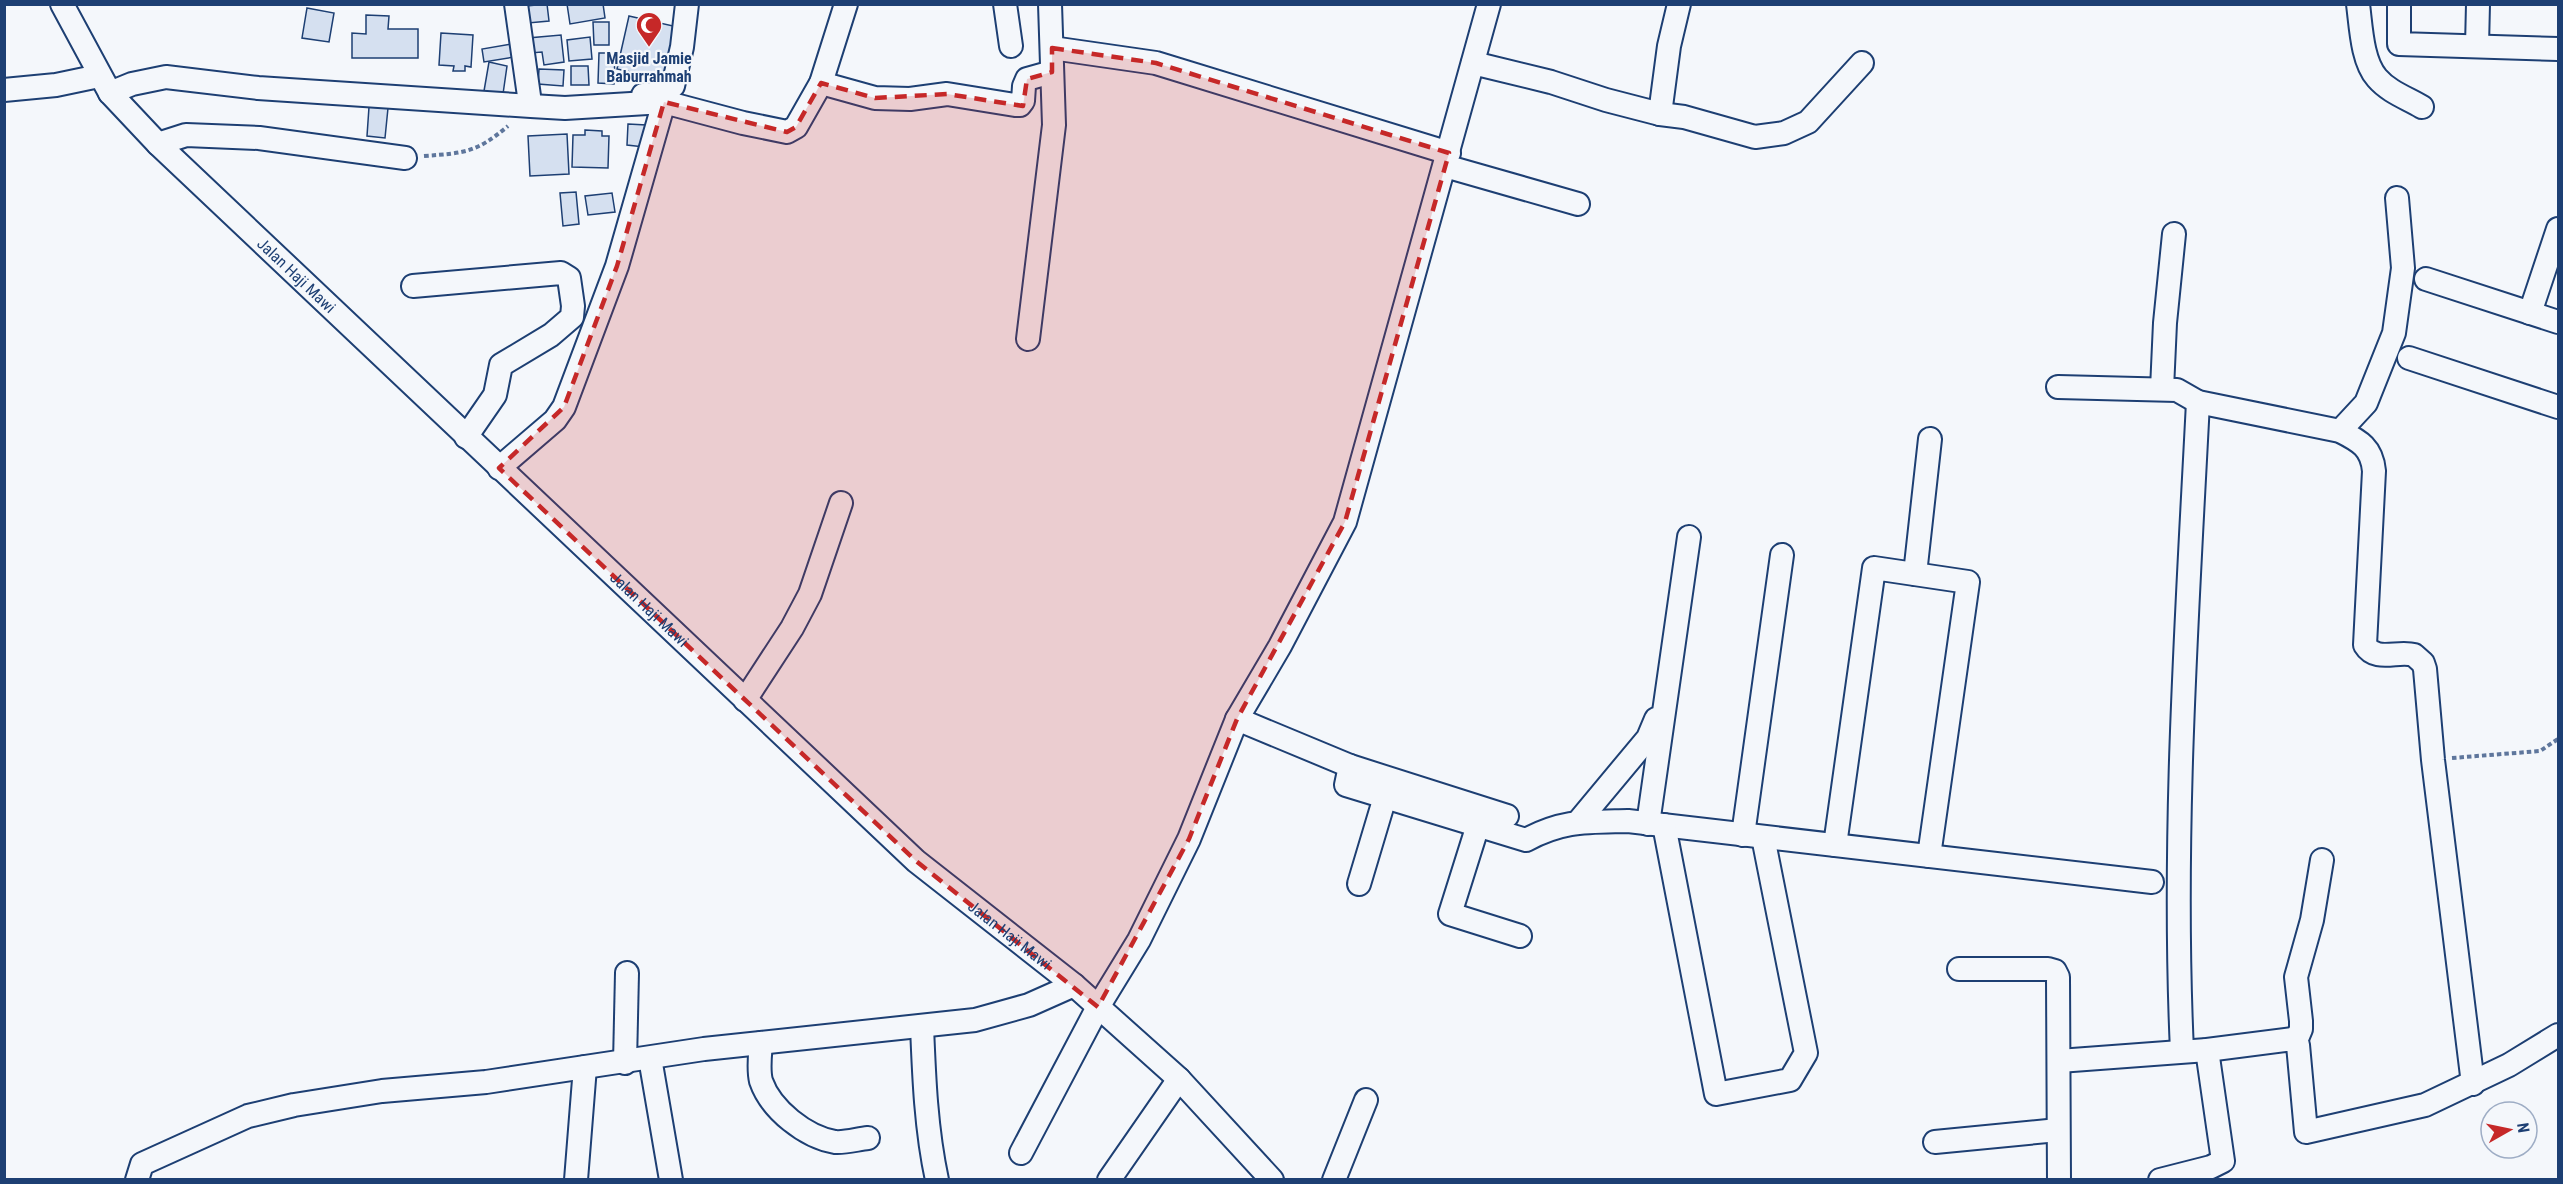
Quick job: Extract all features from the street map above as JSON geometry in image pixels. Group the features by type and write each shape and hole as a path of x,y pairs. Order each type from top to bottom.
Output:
{"street":[{"name":"Jalan Haji Mawi","path":"62,4 105,85 158,144 916,861 1074,985 1179,1079 1272,1179"},
{"path":"516,4 530,101"},
{"path":"4,90 132,84 166,77 258,88 530,101 648,95 669,91 673,86 682,47 687,4"},
{"path":"530,101 565,108 664,102 787,132 796,127 821,83 846,4"},
{"path":"1005,4 1011,46"},
{"path":"1028,339 1053,143 1055,104 1050,4"},
{"path":"1021,1153 1098,1007 1139,940 1189,839 1237,719 1280,646 1345,522 1490,4"},
{"path":"1660,114 1669,46 1678,4"},
{"path":"2358,4 2367,56 2376,77 2399,96 2422,107"},
{"path":"2399,4 2399,44 2559,49"},
{"path":"2477,46 2478,4"},
{"path":"1052,48 1156,63 1578,204"},
{"path":"1473,63 1551,82 1606,100 1660,114 1684,117 1755,137 1784,133 1808,122 1862,63"},
{"path":"821,83 875,98 910,99 947,94 1020,105 1023,101 1027,79 1053,72"},
{"path":"499,468 555,420 564,407 616,266 664,102"},
{"path":"158,144 186,135 259,138 405,158"},
{"path":"2340,431 2366,403 2394,333 2403,268 2397,198"},
{"path":"2530,313 2559,229"},
{"path":"2162,389 2165,323 2174,234"},
{"path":"412,286 561,273 569,278 573,306 572,317 551,335 501,365 495,395 466,437"},
{"path":"2426,279 2559,322"},
{"path":"2409,358 2559,407"},
{"path":"2058,387 2177,390 2198,402 2340,431 2364,445 2373,460 2366,645 2374,654 2409,653 2423,663 2473,1084"},
{"path":"2182,1051 2178,964 2184,666 2198,402"},
{"path":"1915,574 1930,439"},
{"path":"745,700 792,628 810,594 841,503"},
{"path":"1689,537 1667,690 1656,824 1716,1094 1790,1080 1806,1053 1753,836 1782,555"},
{"path":"1835,845 1875,568 1968,582 1929,856"},
{"path":"1578,822 1648,738 1667,690"},
{"path":"1237,719 1350,766 1507,816"},
{"path":"1350,766 1346,784 1526,840 1548,828 1578,822 1628,821 2152,882"},
{"path":"1359,884 1385,797"},
{"path":"1478,825 1450,914 1520,936"},
{"path":"2296,1041 2301,1029 2296,977 2312,920 2322,860"},
{"path":"1959,969 2048,969 2055,971 2058,977 2059,1179"},
{"path":"625,1063 627,973"},
{"path":"137,1179 142,1164 248,1116 272,1110 382,1092 486,1082 761,1043 975,1020 1029,1005 1074,985"},
{"path":"922,1026 924,1079 932,1156 937,1179"},
{"path":"2059,1061 2207,1050 2290,1038 2298,1045 2306,1132 2425,1105 2473,1084 2559,1035"},
{"path":"761,1043 761,1080 774,1102 797,1124 810,1133 837,1142 867,1138"},
{"path":"2160,1179 2211,1167 2223,1161 2207,1050"},
{"path":"650,1058 671,1179"},
{"path":"576,1179 585,1067"},
{"path":"1109,1179 1179,1079"},
{"path":"1334,1179 1366,1100"},
{"path":"1935,1142 2058,1130"}],"path":[{"path":"405,158 465,153 490,141 530,101"},
{"path":"2433,760 2540,751 2559,739"}],"highlighted area":[{"path":"1052,48 1156,63 1449,153 1345,522 1237,719 1189,839 1098,1007 916,861 499,468 564,407 617,266 664,102 787,132 796,127 821,83 875,98 947,94 1023,106 1027,79 1052,72"}],"building":[{"path":"547,4 549,21 528,23 526,6"},
{"path":"567,4 603,4 605,18 570,24"},
{"path":"307,8 334,13 329,42 302,38"},
{"path":"366,15 389,16 388,29 418,29 418,58 352,58 352,33 366,34"},
{"name":"Masjid Jamie Baburrahmah","path":"629,16 682,28 670,81 617,69"},
{"path":"593,22 609,22 609,45 594,45"},
{"path":"441,33 473,35 471,67 465,66 465,71 453,71 454,66 439,65"},
{"path":"561,35 564,62 544,65 542,52 530,53 528,38"},
{"path":"590,37 592,59 569,61 567,40"},
{"path":"512,44 514,57 484,62 482,49"},
{"path":"599,53 615,53 614,84 598,83"},
{"path":"489,62 507,66 503,94 484,91"},
{"path":"571,66 588,66 589,85 571,85"},
{"path":"539,69 564,70 563,86 538,84"},
{"path":"369,107 388,108 385,138 367,136"},
{"path":"628,124 646,125 644,147 627,145"},
{"path":"585,130 602,131 602,136 609,136 608,168 572,167 573,135 585,135"},
{"path":"567,134 569,174 530,176 528,136"},
{"path":"576,192 579,224 563,226 560,193"},
{"path":"612,193 615,212 588,215 585,196"}],"place":[{"name":"Masjid Jamie Baburrahmah","path":"649,48"}]}
